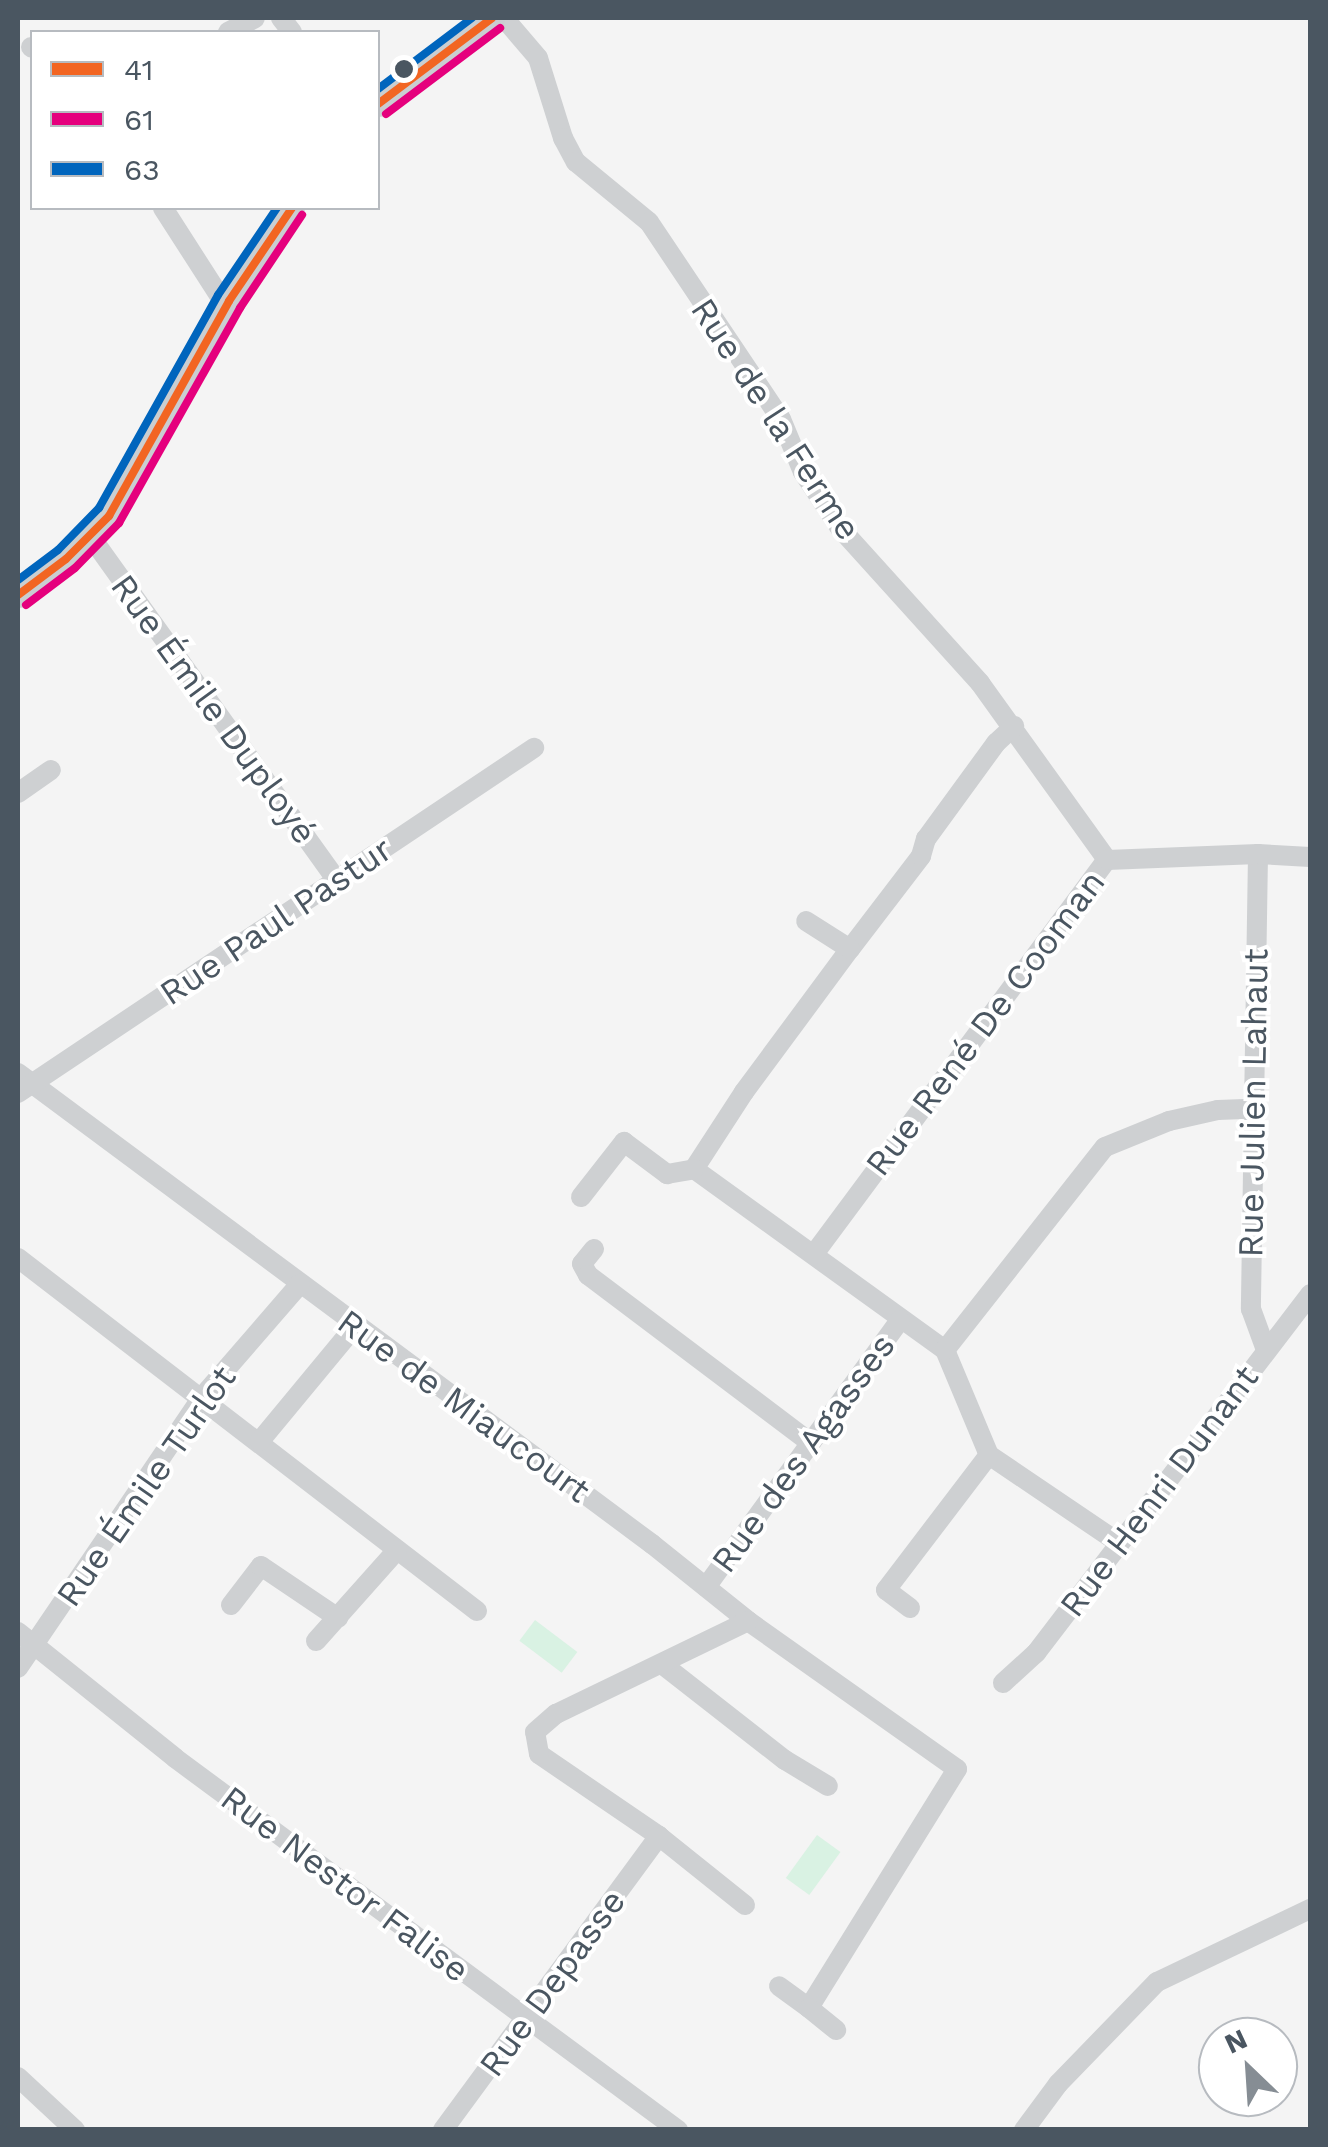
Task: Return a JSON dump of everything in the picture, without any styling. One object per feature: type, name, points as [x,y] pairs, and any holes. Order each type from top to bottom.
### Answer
[{"type":"main road","points":[[380,102],[492,18]]},
{"type":"main road","points":[[18,594],[91,537],[110,516],[226,306],[291,210]]},
{"type":"street","points":[[232,30],[255,18]]},
{"type":"street","name":"Rue de la Ferme","points":[[504,18],[538,58],[564,138],[576,162],[648,222],[781,419],[803,472],[840,528],[1014,726],[1107,860]]},
{"type":"street","points":[[164,210],[226,306]]},
{"type":"street","name":"Rue Émile Duployé","points":[[91,537],[337,881]]},
{"type":"street","points":[[694,1169],[744,1092],[920,856],[926,839],[975,771],[1014,726]]},
{"type":"street","name":"Rue Paul Pastur","points":[[22,1083],[337,881],[534,748]]},
{"type":"street","points":[[18,793],[51,770]]},
{"type":"street","name":"Rue René De Cooman","points":[[814,1254],[1107,860],[1258,854],[1310,857]]},
{"type":"street","name":"Rue Julien Lahaut","points":[[1258,854],[1251,1110],[1251,1309],[1266,1350]]},
{"type":"street","points":[[806,921],[850,949]]},
{"type":"street","name":"Rue de Miaucourt","points":[[22,1083],[300,1284],[706,1586],[748,1622],[957,1769],[809,2008]]},
{"type":"street","points":[[945,1350],[1105,1147],[1170,1121],[1218,1110],[1251,1110]]},
{"type":"street","points":[[580,1197],[624,1142],[666,1174],[694,1169],[945,1350],[988,1455],[1119,1543]]},
{"type":"street","points":[[594,1250],[582,1264],[588,1275],[810,1444]]},
{"type":"street","points":[[18,1258],[478,1611]]},
{"type":"street","name":"Rue Émile Turlot","points":[[18,1668],[202,1398],[300,1284]]},
{"type":"street","name":"Rue Henri Dunant","points":[[1003,1683],[1036,1653],[1310,1294]]},
{"type":"street","name":"Rue des Agasses","points":[[706,1586],[900,1320]]},
{"type":"street","points":[[260,1441],[356,1326]]},
{"type":"street","points":[[910,1608],[886,1590],[988,1455]]},
{"type":"street","points":[[316,1641],[398,1550]]},
{"type":"street","points":[[232,1605],[262,1566],[338,1618]]},
{"type":"street","points":[[745,1905],[659,1836],[539,1754],[535,1732],[556,1714],[748,1622]]},
{"type":"street","name":"Rue Nestor Falise","points":[[18,1632],[175,1758],[678,2130]]},
{"type":"street","points":[[662,1664],[785,1760],[828,1786]]},
{"type":"street","name":"Rue Depasse","points":[[443,2130],[659,1836]]},
{"type":"street","points":[[1024,2130],[1058,2084],[1158,1982],[1310,1909]]},
{"type":"street","points":[[779,1986],[836,2030]]},
{"type":"street","points":[[18,2077],[75,2130]]},
{"type":"green space","points":[[535,1620],[577,1652],[562,1673],[519,1641]]},
{"type":"green space","points":[[817,1835],[840,1852],[809,1895],[786,1878]]},
{"type":"transit line","name":"63","points":[[380,87],[472,18]]},
{"type":"transit line","name":"41","points":[[380,102],[492,18]]},
{"type":"transit line","name":"61","points":[[386,114],[500,28]]},
{"type":"transit line","name":"63","points":[[18,580],[58,550],[99,508],[218,295],[276,210]]},
{"type":"transit line","name":"41","points":[[18,595],[66,559],[109,516],[229,301],[291,210]]},
{"type":"transit line","name":"61","points":[[26,605],[75,568],[119,523],[240,308],[302,215]]}]
